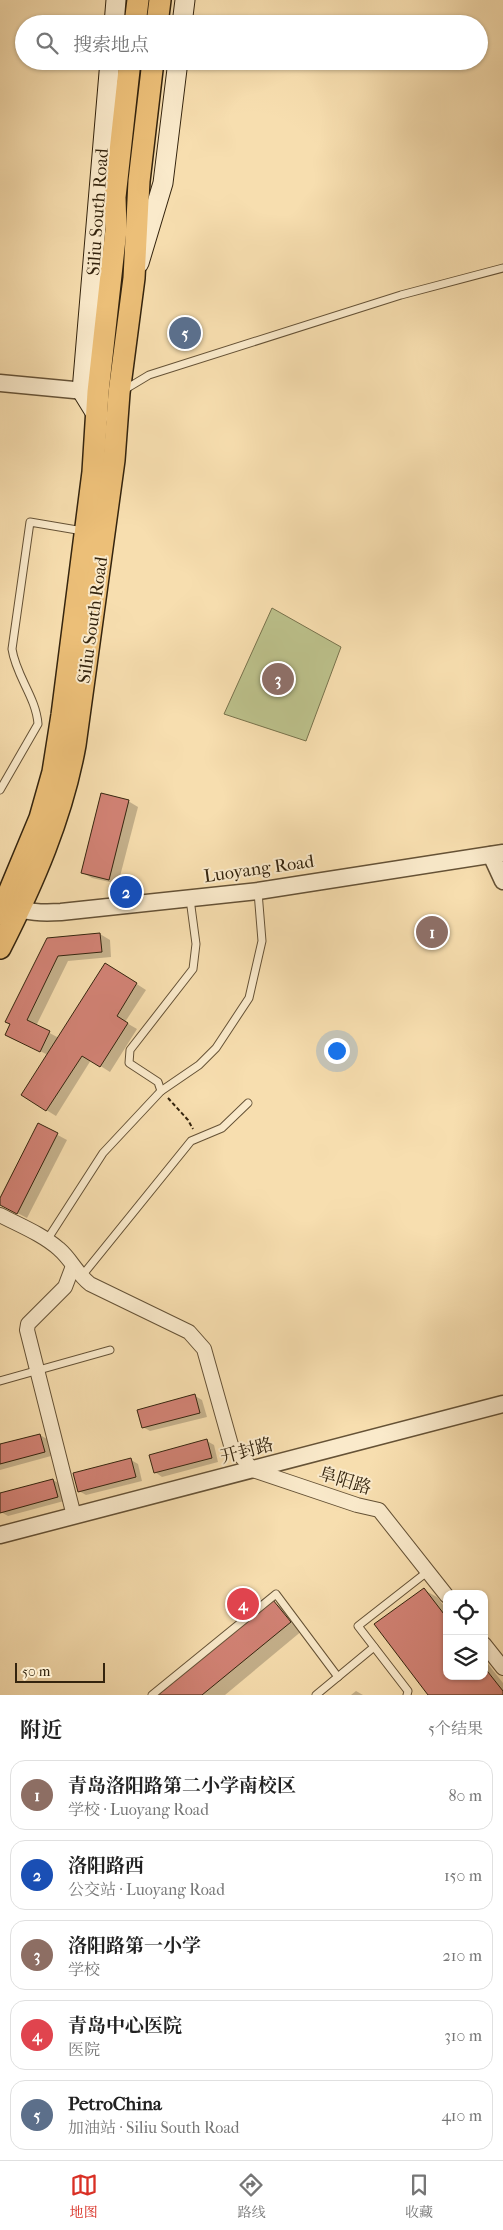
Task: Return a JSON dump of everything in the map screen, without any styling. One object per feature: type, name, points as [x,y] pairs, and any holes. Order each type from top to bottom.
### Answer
[{"type":"main road","points":[[115,15],[116,0]]},
{"type":"main road","points":[[136,15],[138,0]]},
{"type":"main road","points":[[158,15],[160,0]]},
{"type":"main road","points":[[183,15],[185,0]]},
{"type":"main road","name":"Siliu South Road","points":[[8,909],[54,828],[70,776],[114,460],[100,392],[110,70]]},
{"type":"main road","name":"Siliu South Road","points":[[0,948],[8,909],[35,832],[53,772],[70,658],[98,417],[116,230],[115,197],[129,70]]},
{"type":"main road","name":"Siliu South Road","points":[[134,278],[142,155],[152,70]]},
{"type":"main road","name":"Siliu South Road","points":[[100,392],[163,183],[177,70]]},
{"type":"street","points":[[0,383],[100,392]]},
{"type":"street","points":[[497,854],[503,881]]},
{"type":"street","name":"Luoyang Road","points":[[8,909],[42,913],[61,912],[258,892],[497,854]]},
{"type":"street","points":[[0,1215],[60,1249],[90,1284],[189,1332],[204,1349],[231,1445],[253,1470]]},
{"type":"street","points":[[74,1516],[27,1330],[28,1324],[65,1287],[77,1271]]},
{"type":"street","name":"开封路","points":[[0,1535],[503,1404]]},
{"type":"street","name":"阜阳路","points":[[253,1470],[357,1505],[379,1510],[443,1591]]},
{"type":"street","points":[[488,1649],[503,1668]]},
{"type":"lane","points":[[100,392],[401,295],[503,268]]},
{"type":"lane","points":[[0,790],[38,724],[37,713],[14,661],[12,650],[30,522],[86,531]]},
{"type":"lane","points":[[47,1240],[103,1153],[161,1091],[199,1065],[216,1048],[249,998],[262,941],[258,892]]},
{"type":"lane","points":[[161,1091],[158,1082],[129,1063],[130,1050],[192,969],[196,944],[190,898]]},
{"type":"lane","points":[[77,1271],[191,1141],[216,1132],[248,1103]]},
{"type":"lane","points":[[0,1380],[110,1350]]},
{"type":"lane","points":[[407,1695],[408,1691],[359,1629],[359,1625],[427,1572]]},
{"type":"lane","points":[[152,1695],[276,1594],[338,1677]]},
{"type":"lane","points":[[316,1695],[374,1648]]},
{"type":"path","points":[[161,1091],[188,1120],[193,1130],[191,1141]]},
{"type":"green space","points":[[272,608],[341,647],[306,741],[224,714]]},
{"type":"building","points":[[101,793],[129,800],[109,880],[81,873]]},
{"type":"building","points":[[100,933],[102,952],[58,956],[27,1020],[50,1031],[40,1052],[5,1035],[10,1024],[5,1022],[47,938]]},
{"type":"building","points":[[105,963],[137,983],[117,1016],[128,1023],[100,1067],[82,1056],[46,1111],[21,1095]]},
{"type":"building","points":[[38,1123],[58,1133],[17,1214],[0,1205],[0,1198]]},
{"type":"building","points":[[195,1394],[200,1413],[142,1428],[137,1410]]},
{"type":"building","points":[[40,1434],[45,1452],[0,1464],[0,1444]]},
{"type":"building","points":[[207,1439],[212,1458],[154,1473],[149,1455]]},
{"type":"building","points":[[131,1458],[136,1477],[78,1492],[73,1473]]},
{"type":"building","points":[[53,1479],[58,1497],[0,1513],[0,1493]]},
{"type":"building","points":[[424,1588],[443,1613],[443,1680],[488,1680],[488,1672],[503,1691],[503,1695],[428,1695],[374,1624]]},
{"type":"building","points":[[273,1600],[291,1622],[202,1695],[158,1695]]},
{"type":"place","name":"PetroChina","points":[[185,333]]},
{"type":"place","name":"洛阳路第一小学","points":[[278,679]]},
{"type":"place","name":"洛阳路西","points":[[126,892]]},
{"type":"place","name":"青岛洛阳路第二小学南校区","points":[[432,932]]},
{"type":"place","name":"青岛中心医院","points":[[243,1604]]}]
